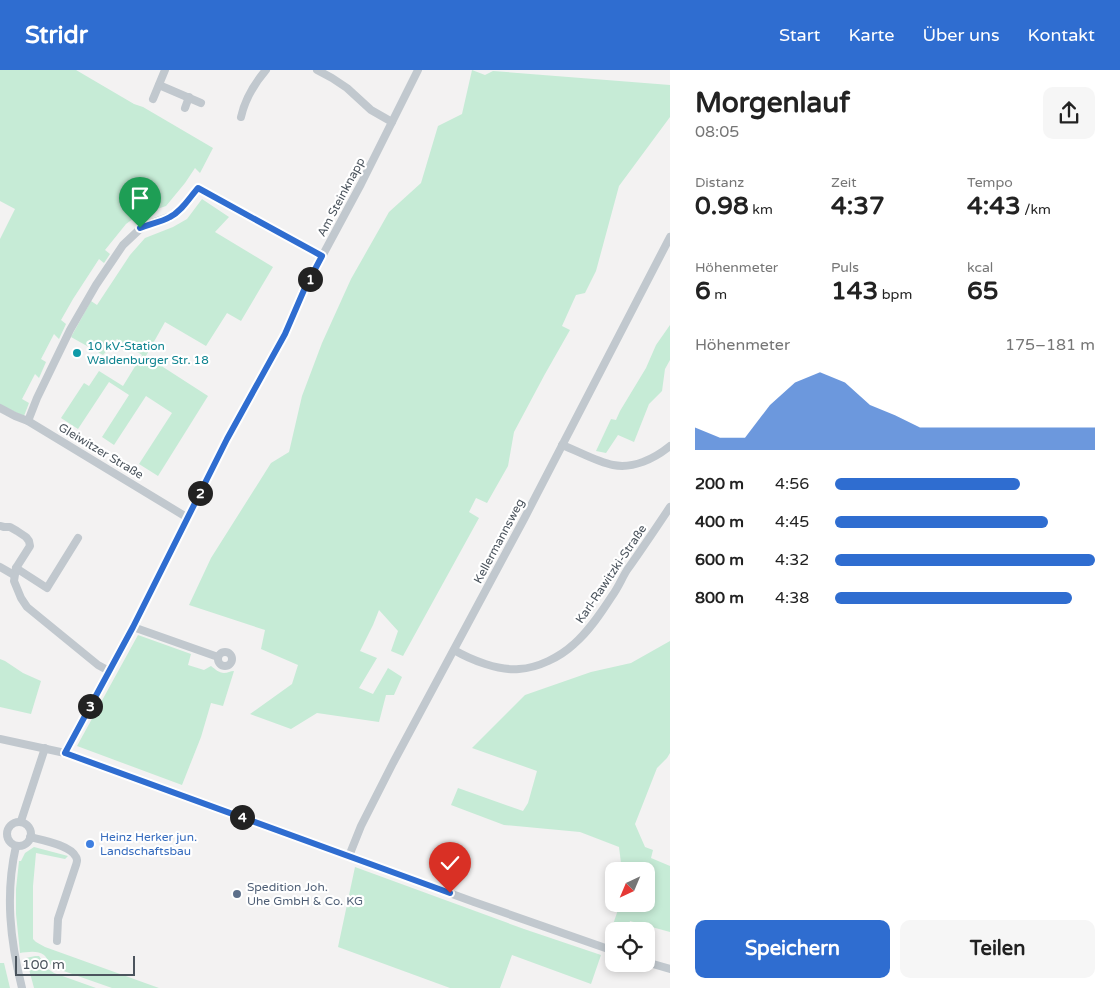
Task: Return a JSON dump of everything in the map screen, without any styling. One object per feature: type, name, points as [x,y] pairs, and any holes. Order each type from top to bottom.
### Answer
[{"type":"street","points":[[152,99],[165,70]]},
{"type":"street","points":[[241,117],[248,96],[266,70]]},
{"type":"street","points":[[317,70],[347,88],[371,110],[392,122]]},
{"type":"street","name":"Am Steinknapp","points":[[65,753],[133,627],[227,439],[285,334],[304,290],[361,184],[418,70]]},
{"type":"street","points":[[159,85],[201,103]]},
{"type":"street","points":[[184,108],[189,98]]},
{"type":"street","points":[[28,421],[40,390],[70,330],[96,285],[123,245],[140,228],[178,212],[198,188],[322,256]]},
{"type":"street","name":"Kellermannsweg","points":[[349,856],[361,826],[517,533],[670,237]]},
{"type":"street","name":"Gleiwitzer Straße","points":[[0,408],[28,421],[188,518]]},
{"type":"street","points":[[562,445],[613,465],[624,466],[644,462],[662,453],[670,446]]},
{"type":"street","name":"Karl-Rawitzki-Straße","points":[[454,650],[463,655],[507,669],[534,666],[560,654],[582,636],[604,608],[670,507]]},
{"type":"street","points":[[0,526],[17,530],[29,540],[30,546],[15,572],[14,582],[27,607],[98,665],[109,671]]},
{"type":"street","points":[[0,567],[15,572],[47,588],[78,538]]},
{"type":"street","points":[[133,627],[218,657]]},
{"type":"street","points":[[0,739],[65,753],[605,948]]},
{"type":"street","points":[[21,821],[45,748]]},
{"type":"street","points":[[21,821],[30,828],[30,837],[24,845],[16,846],[8,840],[3,832],[13,822],[21,821]]},
{"type":"street","points":[[30,837],[54,843],[70,850],[77,859],[58,919],[57,941]]},
{"type":"street","points":[[16,846],[11,880],[10,916],[13,950],[22,988]]},
{"type":"street","points":[[655,965],[670,969]]},
{"type":"green space","points":[[0,70],[76,70],[213,148],[200,173],[195,168],[166,206],[137,216],[126,224],[105,250],[110,254],[104,263],[99,259],[61,320],[66,324],[59,339],[54,334],[41,359],[46,362],[39,378],[35,374],[22,399],[29,403],[24,416],[0,405],[0,239],[15,209],[0,201]]},
{"type":"green space","points":[[472,70],[485,75],[493,71],[670,85],[670,117],[619,186],[596,271],[585,293],[576,295],[562,326],[570,330],[514,432],[508,466],[487,503],[476,498],[469,512],[479,518],[403,656],[391,651],[398,631],[379,610],[360,651],[377,658],[359,688],[373,694],[388,668],[402,677],[394,695],[386,695],[379,722],[317,713],[291,729],[250,714],[292,684],[298,665],[261,649],[265,630],[189,605],[211,558],[271,463],[289,452],[302,396],[322,343],[351,279],[389,212],[421,183],[438,126],[462,114]]},
{"type":"green space","points":[[202,199],[229,217],[215,232],[273,267],[241,321],[227,313],[206,346],[165,322],[146,356],[208,396],[158,476],[139,464],[172,413],[146,396],[114,445],[102,437],[129,395],[109,382],[78,429],[61,418],[84,383],[89,386],[99,371],[123,386],[142,355],[117,339],[103,355],[71,337],[91,301],[97,305],[130,255],[145,238],[173,227],[187,219]]},
{"type":"green space","points":[[670,325],[670,360],[665,369],[662,391],[649,404],[634,442],[618,435],[606,453],[596,451],[611,419],[616,420],[646,368],[656,345]]},
{"type":"green space","points":[[138,635],[191,654],[188,665],[204,670],[211,666],[222,673],[234,671],[223,706],[211,703],[201,737],[182,785],[77,746]]},
{"type":"green space","points":[[670,641],[670,753],[657,768],[635,824],[645,847],[653,850],[651,858],[670,866],[670,932],[655,928],[655,922],[614,922],[617,912],[655,912],[655,862],[621,862],[619,847],[580,832],[504,825],[451,805],[458,788],[523,811],[528,803],[537,771],[472,748],[525,695],[591,672],[631,663]]},
{"type":"green space","points":[[0,659],[41,681],[31,714],[0,707]]},
{"type":"green space","points":[[34,847],[68,856],[65,859],[36,853],[33,886],[33,939],[45,947],[159,988],[112,988],[55,968],[42,953],[20,953],[16,914],[19,861],[21,861],[25,853]]},
{"type":"green space","points":[[355,867],[601,955],[591,984],[512,955],[500,988],[450,988],[338,947]]},
{"type":"green space","points":[[39,956],[48,969],[54,973],[96,988],[34,988],[26,958]]},
{"type":"green space","points":[[0,963],[4,963],[10,988],[0,988]]},
{"type":"place","name":"10 kV-Station Waldenburger Str. 18","points":[[77,353]]},
{"type":"place","name":"Heinz Herker jun. Landschaftsbau","points":[[90,844]]},
{"type":"place","name":"Spedition Joh. Uhe GmbH & Co. KG","points":[[237,894]]},
{"type":"route","points":[[140,228],[178,212],[198,188],[322,256],[304,290],[285,334],[227,439],[133,627],[65,753],[450,893]]}]
